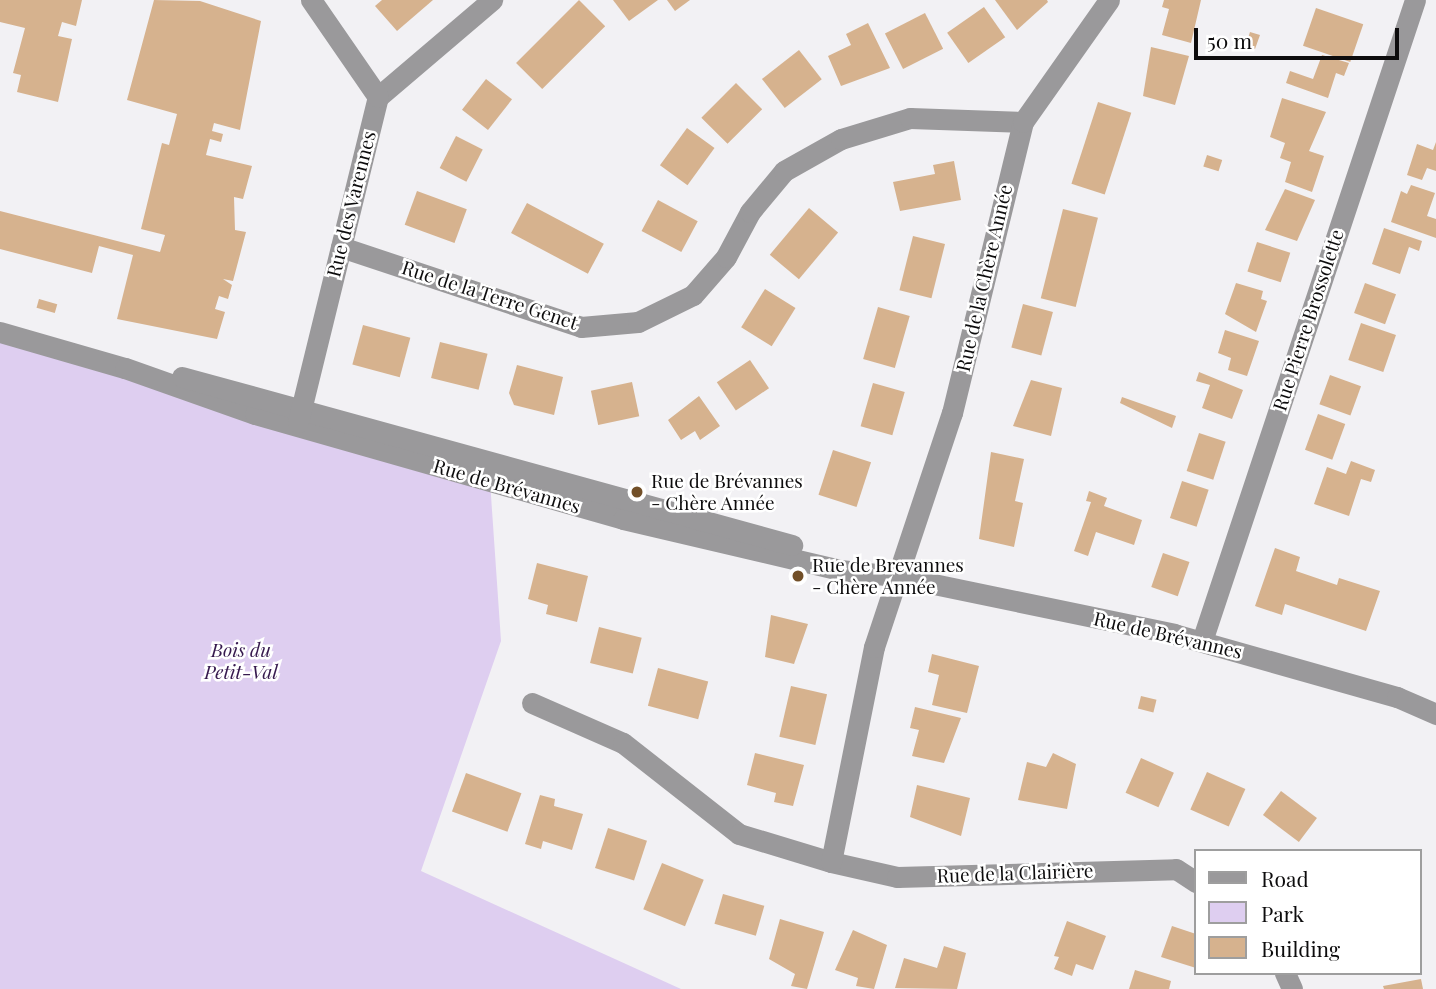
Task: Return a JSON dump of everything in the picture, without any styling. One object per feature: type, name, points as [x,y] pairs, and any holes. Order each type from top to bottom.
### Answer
[{"type":"street","points":[[311,0],[378,97],[492,0]]},
{"type":"street","name":"Rue de la Chère Année","points":[[895,576],[952,413],[1023,122],[1109,0]]},
{"type":"street","name":"Rue Pierre Brossolette","points":[[1202,641],[1415,0]]},
{"type":"street","name":"Rue des Varennes","points":[[298,417],[378,97]]},
{"type":"street","name":"Rue de la Terre Genet","points":[[341,247],[581,327],[638,322],[693,295],[726,257],[750,212],[784,171],[841,139],[910,118],[1023,122]]},
{"type":"street","name":"Rue de Brévannes","points":[[0,332],[298,417],[698,538],[840,570],[895,576],[1202,641],[1397,697],[1436,714]]},
{"type":"street","points":[[831,862],[874,647],[895,576]]},
{"type":"street","name":"Rue de la Clairière","points":[[531,703],[623,743],[739,834],[831,862],[897,877],[1176,869],[1194,881]]},
{"type":"green space","name":"Bois du Petit-Val","points":[[0,333],[490,481],[501,641],[421,871],[681,989],[0,989]]},
{"type":"building","points":[[0,0],[82,0],[76,26],[62,22],[58,36],[72,39],[58,102],[17,92],[21,75],[13,73],[25,28],[0,22]]},
{"type":"building","points":[[154,0],[200,1],[261,21],[240,130],[214,123],[212,131],[223,134],[221,142],[210,139],[206,155],[252,166],[243,199],[234,197],[235,230],[246,232],[233,281],[223,279],[232,285],[228,299],[219,296],[215,309],[225,312],[217,339],[117,319],[133,255],[99,246],[92,273],[0,249],[0,211],[160,252],[165,235],[141,229],[162,143],[169,145],[177,114],[127,100]]},
{"type":"building","points":[[382,0],[433,0],[397,31],[375,6]]},
{"type":"building","points":[[579,0],[605,26],[542,89],[516,63]]},
{"type":"building","points":[[613,0],[658,0],[629,21]]},
{"type":"building","points":[[667,0],[690,0],[675,11]]},
{"type":"building","points":[[995,0],[1047,0],[1048,2],[1017,30]]},
{"type":"building","points":[[1164,0],[1201,0],[1191,43],[1162,35],[1169,9],[1162,7]]},
{"type":"building","points":[[984,7],[1005,37],[968,63],[947,33]]},
{"type":"building","points":[[1316,8],[1363,24],[1350,62],[1303,46]]},
{"type":"building","points":[[925,13],[943,49],[903,69],[885,33]]},
{"type":"building","points":[[868,23],[890,68],[841,86],[828,56],[851,45],[846,34]]},
{"type":"building","points":[[1250,32],[1260,35],[1255,49],[1246,45]]},
{"type":"building","points":[[1151,47],[1189,56],[1175,105],[1143,96]]},
{"type":"building","points":[[799,50],[822,79],[785,108],[762,79]]},
{"type":"building","points":[[1322,55],[1349,63],[1344,76],[1336,73],[1328,98],[1286,83],[1290,71],[1313,79]]},
{"type":"building","points":[[486,79],[512,99],[488,130],[462,110]]},
{"type":"building","points":[[736,83],[762,109],[728,144],[701,118]]},
{"type":"building","points":[[1282,98],[1326,112],[1309,151],[1324,156],[1312,192],[1285,182],[1291,162],[1280,158],[1285,143],[1270,137]]},
{"type":"building","points":[[1098,102],[1131,113],[1105,195],[1071,184]]},
{"type":"building","points":[[687,128],[715,148],[687,185],[660,165]]},
{"type":"building","points":[[456,136],[483,150],[466,182],[440,168]]},
{"type":"building","points":[[1436,142],[1436,171],[1427,168],[1422,180],[1407,175],[1417,144],[1433,150]]},
{"type":"building","points":[[1207,155],[1222,160],[1219,171],[1203,166]]},
{"type":"building","points":[[954,161],[961,200],[900,211],[893,182],[935,174],[933,165]]},
{"type":"building","points":[[1411,185],[1435,193],[1427,216],[1436,219],[1436,238],[1391,222],[1401,191],[1407,194]]},
{"type":"building","points":[[1285,189],[1315,200],[1297,241],[1265,230]]},
{"type":"building","points":[[417,191],[467,209],[454,243],[405,225]]},
{"type":"building","points":[[658,200],[698,221],[681,252],[642,231]]},
{"type":"building","points":[[527,203],[604,244],[588,274],[511,233]]},
{"type":"building","points":[[809,208],[838,232],[799,279],[770,255]]},
{"type":"building","points":[[1063,209],[1098,218],[1076,307],[1041,298]]},
{"type":"building","points":[[1384,228],[1422,241],[1419,251],[1409,247],[1400,274],[1372,264]]},
{"type":"building","points":[[913,236],[945,244],[931,298],[899,290]]},
{"type":"building","points":[[1257,242],[1290,253],[1281,282],[1247,271]]},
{"type":"building","points":[[1236,283],[1263,291],[1261,299],[1267,301],[1256,332],[1225,314]]},
{"type":"building","points":[[1365,283],[1396,294],[1385,324],[1354,313]]},
{"type":"building","points":[[765,289],[796,308],[772,346],[741,327]]},
{"type":"building","points":[[39,299],[57,304],[55,313],[37,308]]},
{"type":"building","points":[[1023,304],[1053,312],[1041,355],[1011,347]]},
{"type":"building","points":[[878,307],[910,316],[895,368],[863,359]]},
{"type":"building","points":[[1361,323],[1396,335],[1383,372],[1348,360]]},
{"type":"building","points":[[363,325],[410,338],[400,377],[352,365]]},
{"type":"building","points":[[1225,330],[1259,341],[1247,376],[1228,370],[1231,358],[1218,353]]},
{"type":"building","points":[[440,342],[488,354],[479,390],[431,378]]},
{"type":"building","points":[[750,360],[769,388],[736,411],[717,382]]},
{"type":"building","points":[[517,365],[563,377],[554,415],[514,405],[509,393]]},
{"type":"building","points":[[1199,372],[1243,390],[1232,419],[1202,408],[1210,385],[1196,381]]},
{"type":"building","points":[[1330,375],[1361,386],[1350,415],[1319,404]]},
{"type":"building","points":[[1031,380],[1062,388],[1051,436],[1013,426]]},
{"type":"building","points":[[632,382],[639,416],[598,425],[591,391]]},
{"type":"building","points":[[873,383],[905,392],[892,435],[861,426]]},
{"type":"building","points":[[699,396],[720,426],[700,440],[695,431],[681,440],[668,420]]},
{"type":"building","points":[[1122,397],[1176,416],[1172,428],[1120,403]]},
{"type":"building","points":[[1318,414],[1345,424],[1332,460],[1305,450]]},
{"type":"building","points":[[1199,433],[1226,442],[1213,480],[1187,471]]},
{"type":"building","points":[[833,450],[871,462],[857,507],[818,495]]},
{"type":"building","points":[[991,452],[1024,459],[1015,501],[1023,503],[1014,547],[979,539]]},
{"type":"building","points":[[1351,461],[1375,470],[1371,482],[1361,479],[1349,516],[1314,504],[1327,467],[1346,474]]},
{"type":"building","points":[[1182,481],[1209,490],[1197,527],[1170,518]]},
{"type":"building","points":[[1089,491],[1107,498],[1104,506],[1142,520],[1134,545],[1096,532],[1088,556],[1074,551],[1091,502],[1086,501]]},
{"type":"building","points":[[1275,548],[1300,557],[1296,571],[1337,585],[1339,578],[1380,591],[1366,631],[1285,604],[1282,615],[1255,606]]},
{"type":"building","points":[[1163,553],[1189,562],[1178,596],[1151,587]]},
{"type":"building","points":[[537,563],[588,576],[577,622],[546,614],[548,605],[528,599]]},
{"type":"building","points":[[771,615],[808,624],[794,664],[765,657]]},
{"type":"building","points":[[599,627],[642,638],[633,674],[590,663]]},
{"type":"building","points":[[932,654],[979,666],[967,713],[932,705],[939,675],[928,672]]},
{"type":"building","points":[[658,668],[708,681],[698,719],[648,706]]},
{"type":"building","points":[[791,686],[827,694],[815,745],[779,737]]},
{"type":"building","points":[[1141,696],[1157,700],[1153,712],[1138,709]]},
{"type":"building","points":[[915,707],[961,718],[944,763],[912,756],[919,730],[910,728]]},
{"type":"building","points":[[755,753],[804,765],[793,806],[774,802],[776,793],[747,785]]},
{"type":"building","points":[[1053,753],[1076,764],[1067,809],[1018,800],[1027,762],[1046,767]]},
{"type":"building","points":[[1141,758],[1174,773],[1158,807],[1126,793]]},
{"type":"building","points":[[1207,772],[1245,789],[1229,827],[1190,809]]},
{"type":"building","points":[[466,773],[521,793],[507,832],[452,812]]},
{"type":"building","points":[[917,785],[970,798],[961,836],[910,817]]},
{"type":"building","points":[[1281,791],[1317,818],[1299,842],[1263,815]]},
{"type":"building","points":[[540,795],[555,799],[554,806],[583,814],[572,850],[543,841],[541,849],[525,844]]},
{"type":"building","points":[[608,828],[647,841],[634,881],[595,868]]},
{"type":"building","points":[[662,863],[704,880],[685,926],[643,909]]},
{"type":"building","points":[[723,894],[764,906],[756,936],[714,924]]},
{"type":"building","points":[[780,919],[824,932],[807,989],[791,986],[795,974],[769,959]]},
{"type":"building","points":[[1067,921],[1106,936],[1093,970],[1076,964],[1072,976],[1054,969],[1059,957],[1054,956]]},
{"type":"building","points":[[1172,926],[1194,933],[1194,967],[1161,957]]},
{"type":"building","points":[[853,930],[887,945],[874,989],[856,986],[858,978],[835,970]]},
{"type":"building","points":[[944,946],[966,953],[957,989],[895,988],[904,958],[937,968]]},
{"type":"building","points":[[1135,970],[1171,981],[1169,989],[1129,989]]},
{"type":"building","points":[[1421,979],[1423,989],[1384,989],[1383,986]]},
{"type":"place","name":"Rue de Brévannes - Chère Année","points":[[637,492]]},
{"type":"place","name":"Rue de Brevannes - Chère Année","points":[[798,576]]}]
